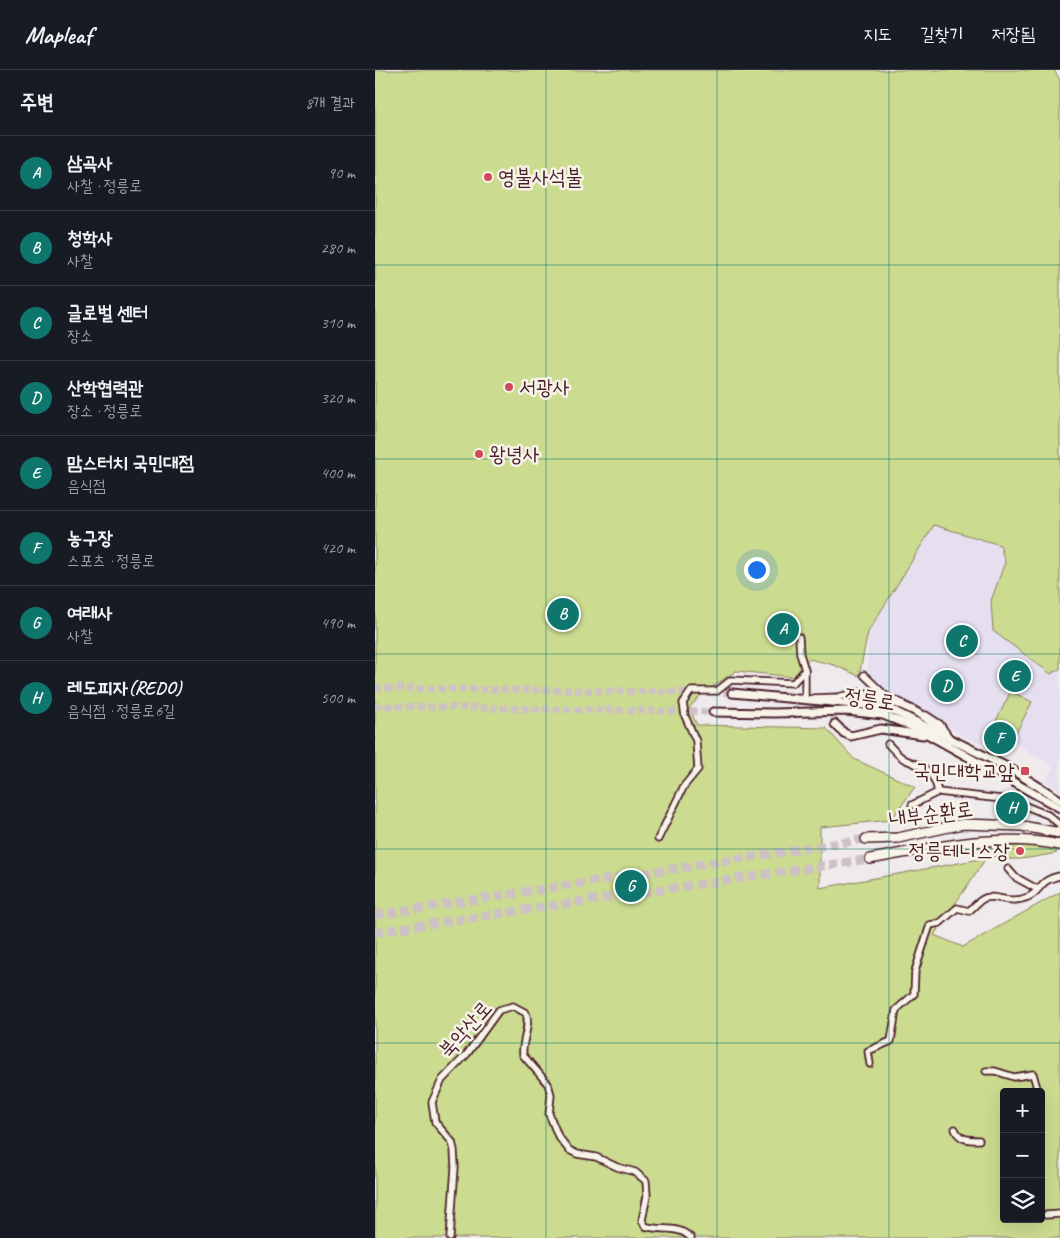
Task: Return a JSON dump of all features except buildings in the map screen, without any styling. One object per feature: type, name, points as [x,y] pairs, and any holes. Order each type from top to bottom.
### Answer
[{"type":"highway","name":"내부순환로","points":[[866,839],[899,838],[945,826],[963,824],[1021,826],[1060,833]]},
{"type":"highway","name":"내부순환로","points":[[870,859],[1005,840],[1060,844]]},
{"type":"main road","name":"정릉로","points":[[732,693],[880,707],[894,711],[997,762],[1060,800]]},
{"type":"main road","points":[[855,696],[875,697],[899,704],[932,722],[941,733]]},
{"type":"main road","name":"정릉로","points":[[713,712],[866,712],[900,721],[931,736],[1060,808]]},
{"type":"main road","points":[[835,724],[844,733],[851,736],[881,729],[931,736]]},
{"type":"main road","points":[[956,750],[968,751],[993,765],[997,765],[997,762]]},
{"type":"street","points":[[799,637],[800,654],[805,670],[805,698]]},
{"type":"street","points":[[658,839],[684,786],[698,770],[696,741],[683,707],[685,696],[691,691],[717,691],[731,680],[793,683],[805,670]]},
{"type":"street","name":"정릉로","points":[[864,675],[886,696],[940,724],[949,737]]},
{"type":"street","name":"정릉로","points":[[763,696],[839,697],[859,692],[886,696]]},
{"type":"street","points":[[888,744],[906,760],[919,765],[929,772],[935,779],[938,792]]},
{"type":"street","points":[[911,805],[938,792],[1011,800],[1048,815],[1060,825]]},
{"type":"street","points":[[1008,870],[1015,877],[1037,889]]},
{"type":"street","points":[[870,1064],[868,1051],[891,1041],[896,1010],[914,994],[915,972],[930,925],[940,923],[957,908],[969,911],[983,899],[990,897],[1017,901],[1028,897],[1047,879],[1060,876]]},
{"type":"street","name":"북악산로","points":[[450,1238],[455,1167],[452,1142],[435,1122],[432,1102],[442,1080],[467,1054],[499,1010],[513,1006],[526,1013],[529,1019],[522,1048],[523,1055],[548,1084],[551,1095],[549,1114],[558,1136],[569,1150],[577,1154],[596,1157],[643,1177],[648,1187],[642,1220],[645,1226],[683,1231],[691,1238]]},
{"type":"street","points":[[985,1071],[995,1071],[1014,1077],[1033,1074],[1037,1088]]},
{"type":"street","points":[[955,1129],[957,1134],[964,1139],[979,1140]]},
{"type":"street","points":[[1046,1215],[1060,1214]]},
{"type":"shaded area","points":[[934,525],[1000,545],[1005,562],[991,601],[1051,674],[1060,669],[1060,791],[1045,781],[1053,767],[1015,743],[1010,751],[999,750],[984,742],[977,743],[889,696],[883,686],[871,678],[868,670],[868,632]]},
{"type":"green space","points":[[375,70],[1054,70],[1060,80],[1060,669],[1051,674],[993,631],[991,601],[1005,562],[1000,545],[934,525],[868,632],[859,676],[834,665],[809,659],[794,677],[736,671],[703,693],[689,708],[697,725],[826,728],[854,759],[915,787],[891,820],[820,827],[820,888],[986,858],[934,935],[963,947],[1060,892],[1060,1238],[375,1238]]},
{"type":"green space","points":[[1011,691],[1032,702],[1014,737],[993,727]]},
{"type":"green space","points":[[991,729],[1014,740],[1009,747],[987,737]]},
{"type":"green space","name":"정릉테니스장","points":[[1034,845],[1055,849],[1057,853],[1007,859],[988,854],[981,848]]},
{"type":"tunnel","points":[[375,688],[694,692]]},
{"type":"tunnel","points":[[713,692],[732,693]]},
{"type":"tunnel","points":[[835,724],[833,718],[834,708],[845,699],[856,696]]},
{"type":"tunnel","points":[[375,706],[713,712]]},
{"type":"tunnel","points":[[375,915],[866,839]]},
{"type":"tunnel","points":[[375,932],[870,859]]},
{"type":"place","name":"영불사석불","points":[[488,177]]},
{"type":"place","name":"서광사","points":[[509,387]]},
{"type":"place","name":"왕녕사","points":[[479,454]]},
{"type":"place","name":"청학사","points":[[563,614]]},
{"type":"place","name":"삼곡사","points":[[783,629]]},
{"type":"place","name":"글로벌 센터","points":[[962,641]]},
{"type":"place","name":"맘스터치 국민대점","points":[[1015,676]]},
{"type":"place","name":"산학협력관","points":[[947,686]]},
{"type":"place","name":"농구장","points":[[1000,738]]},
{"type":"place","name":"국민대학교앞","points":[[1025,771]]},
{"type":"place","name":"레도피자(REDO)","points":[[1012,808]]},
{"type":"place","name":"정릉테니스장","points":[[1020,851]]},
{"type":"place","name":"여래사","points":[[631,886]]}]
